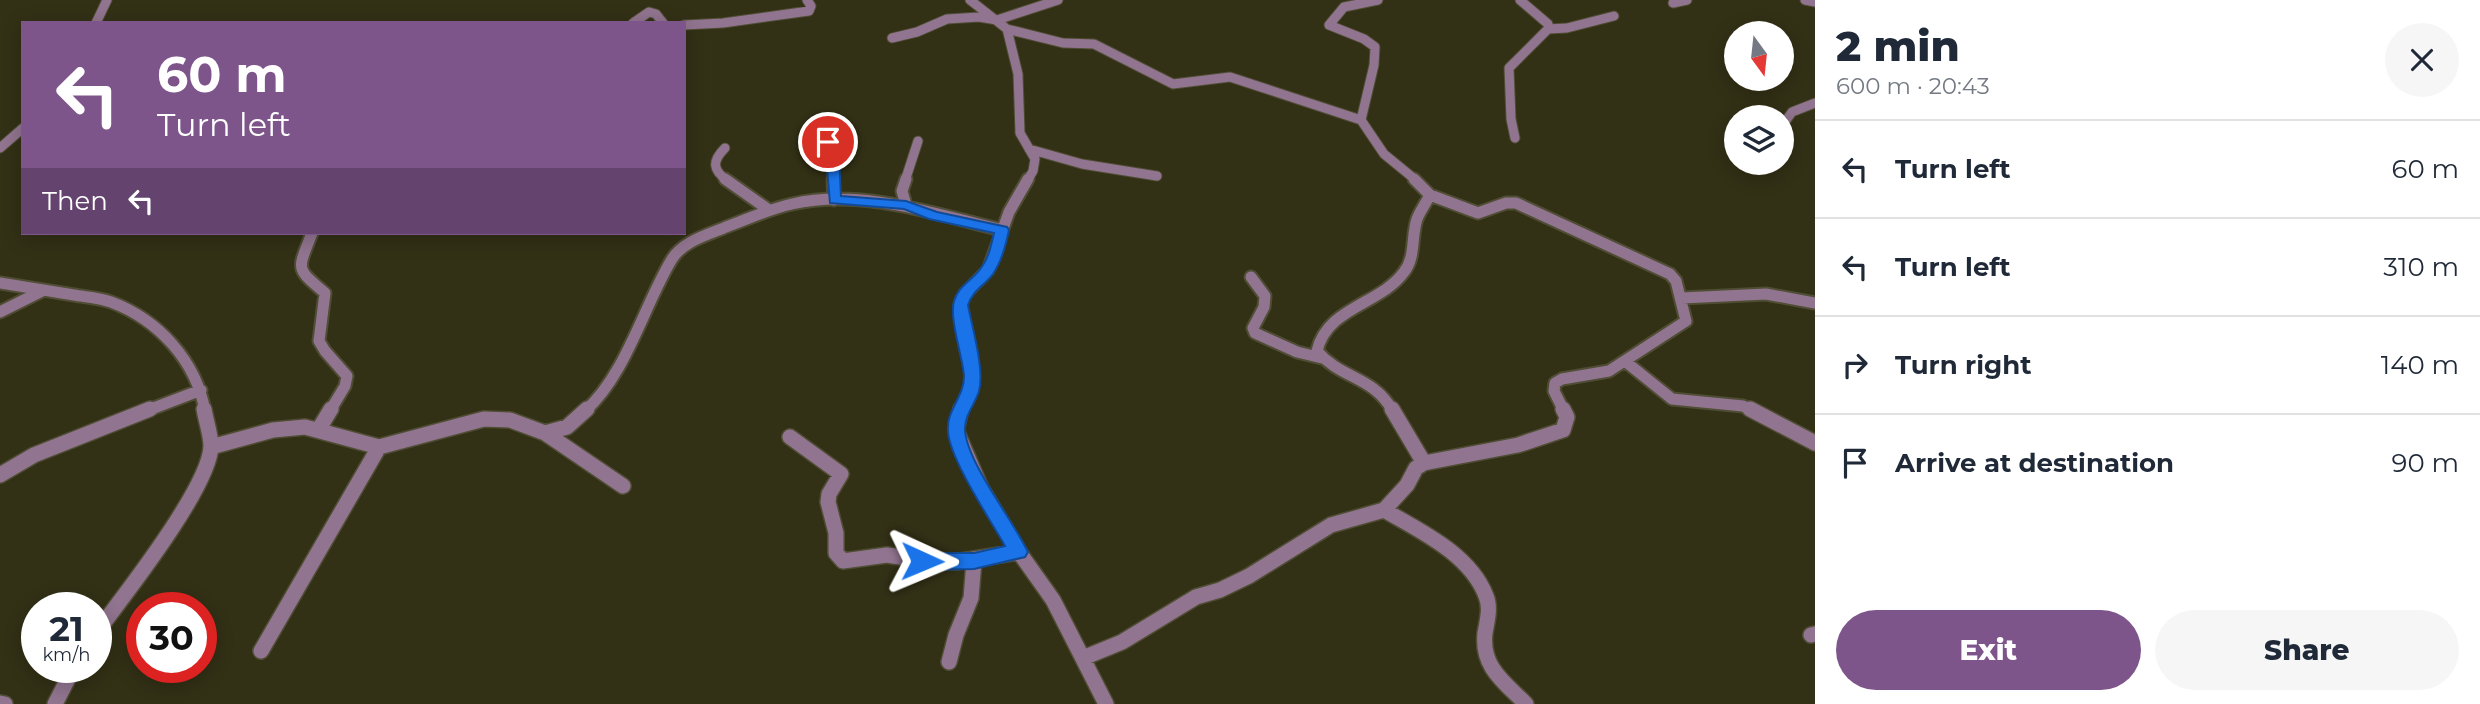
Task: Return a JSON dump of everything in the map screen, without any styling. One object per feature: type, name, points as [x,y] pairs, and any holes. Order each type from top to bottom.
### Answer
[{"type":"street","points":[[97,21],[107,0]]},
{"type":"street","points":[[686,25],[809,11],[811,6],[807,0]]},
{"type":"street","points":[[970,0],[1007,29],[1063,43],[1094,44],[1173,84],[1230,77],[1361,120],[1384,154],[1430,195],[1478,213],[1503,202],[1516,203],[1661,268],[1676,281],[1686,321],[1609,371],[1562,379],[1555,383],[1554,391],[1567,417],[1563,429],[1518,444],[1424,463],[1416,468],[1407,485],[1384,510],[1331,525],[1250,576],[1220,590],[1196,597],[1122,642],[1083,658]]},
{"type":"street","points":[[892,38],[918,32],[947,19],[979,17],[997,20],[1058,0]]},
{"type":"street","points":[[1361,120],[1374,65],[1375,47],[1365,38],[1329,25],[1344,7],[1378,0]]},
{"type":"street","points":[[1520,0],[1548,24],[1548,29]]},
{"type":"street","points":[[1673,3],[1687,0]]},
{"type":"street","points":[[1805,0],[1815,2]]},
{"type":"street","points":[[636,21],[649,12],[651,2]]},
{"type":"street","points":[[649,12],[656,14],[661,21]]},
{"type":"street","points":[[1515,138],[1509,68],[1548,29],[1567,28],[1614,16]]},
{"type":"street","points":[[1007,29],[1018,74],[1020,133],[1035,159],[1033,171],[1009,212],[988,270],[964,295],[960,305],[972,377],[971,391],[960,412],[956,430],[981,488],[1019,552],[1053,600],[1106,704]]},
{"type":"street","points":[[1794,111],[1815,103]]},
{"type":"street","points":[[0,148],[21,130]]},
{"type":"street","points":[[811,131],[828,142],[832,157],[835,200]]},
{"type":"street","points":[[906,205],[902,191],[918,141]]},
{"type":"street","points":[[725,148],[715,158],[714,164],[719,175],[769,210]]},
{"type":"street","points":[[1029,149],[1082,164],[1157,176]]},
{"type":"street","points":[[1322,358],[1317,351],[1317,343],[1331,325],[1356,305],[1394,285],[1406,270],[1415,249],[1418,219],[1430,195]]},
{"type":"street","points":[[545,433],[567,427],[599,398],[643,321],[673,257],[687,244],[769,210],[794,203],[835,200],[906,205],[934,216],[1002,230]]},
{"type":"street","points":[[311,235],[300,265],[302,274],[325,293],[327,304],[318,329],[318,340],[323,350],[347,376],[345,386],[319,429]]},
{"type":"street","points":[[1251,277],[1261,285],[1266,295],[1265,308],[1253,328],[1255,333],[1297,352],[1322,358],[1375,387],[1383,394],[1424,463]]},
{"type":"street","points":[[0,282],[110,302],[142,317],[174,345],[190,366],[201,390],[211,447],[196,490],[112,611]]},
{"type":"street","points":[[0,312],[42,291]]},
{"type":"street","points":[[1682,298],[1772,294],[1800,297],[1815,303]]},
{"type":"street","points":[[1626,362],[1672,399],[1743,406],[1815,443]]},
{"type":"street","points":[[0,475],[54,446],[201,390]]},
{"type":"street","points":[[211,447],[273,430],[305,427],[379,447],[484,419],[510,420],[545,433],[623,486]]},
{"type":"street","points":[[790,437],[841,474],[829,492],[827,507],[836,533],[835,553],[840,560],[847,562],[887,555],[937,563],[974,561],[1019,552]]},
{"type":"street","points":[[261,651],[379,447]]},
{"type":"street","points":[[1384,510],[1436,540],[1480,584],[1487,599],[1484,653],[1488,664],[1526,704]]},
{"type":"street","points":[[949,662],[956,635],[971,598],[974,561]]},
{"type":"street","points":[[55,704],[66,683]]},
{"type":"route","points":[[828,142],[832,157],[835,200],[906,205],[934,216],[1002,230],[997,251],[988,270],[964,295],[960,305],[972,377],[971,391],[960,412],[956,430],[981,488],[1019,552],[974,561],[922,561]]}]
